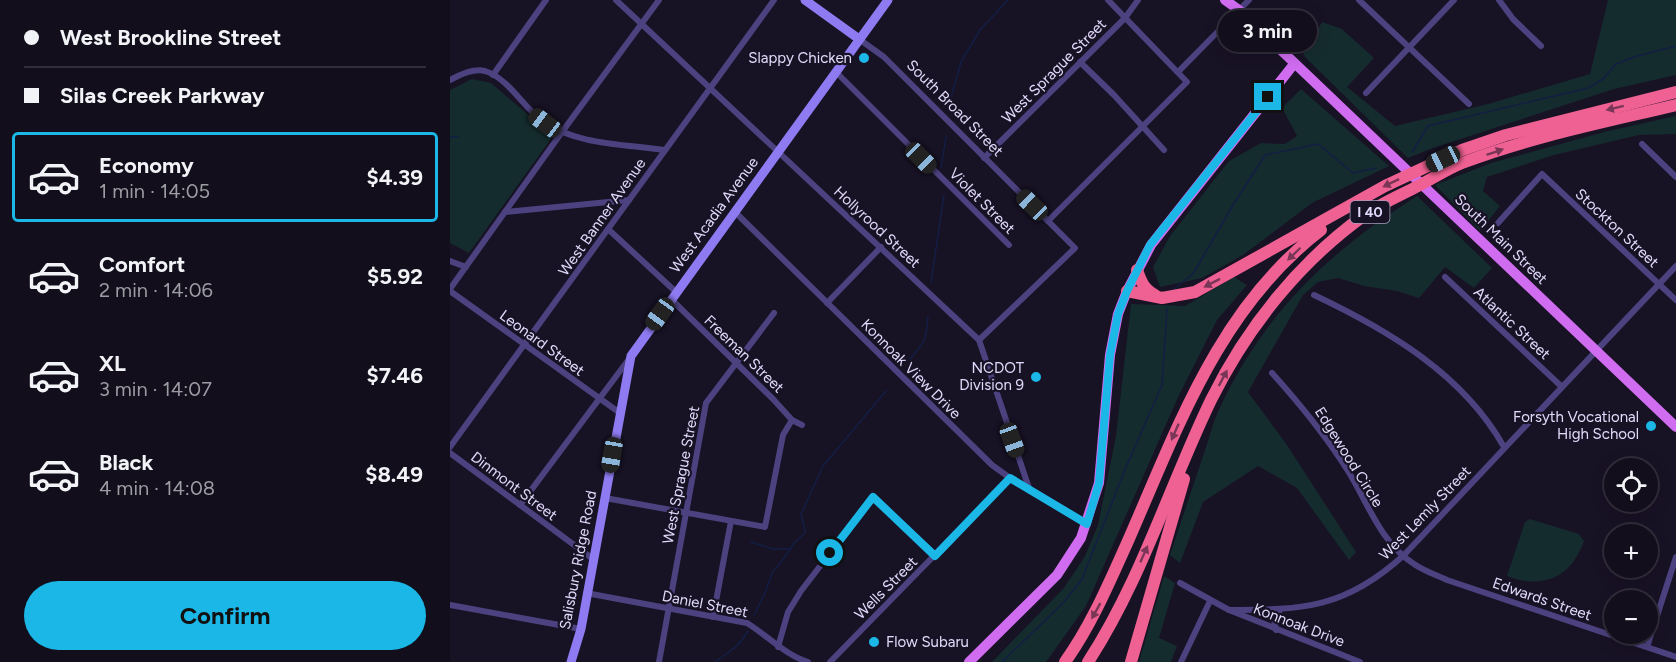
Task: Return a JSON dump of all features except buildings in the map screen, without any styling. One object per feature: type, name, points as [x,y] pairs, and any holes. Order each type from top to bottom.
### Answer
[{"type":"highway","name":"I 40","points":[[1088,662],[1136,573],[1211,400],[1234,358],[1262,317],[1307,264],[1367,213],[1460,164],[1513,146],[1634,115],[1675,95]]},
{"type":"highway","name":"I 40","points":[[1065,662],[1100,604],[1190,400],[1214,353],[1242,310],[1309,240],[1355,204],[1385,186],[1462,150],[1506,135],[1675,95]]},
{"type":"highway","points":[[1634,115],[1676,110]]},
{"type":"highway","points":[[1127,291],[1162,298],[1195,292],[1355,204]]},
{"type":"highway","points":[[1137,270],[1142,284],[1148,291],[1162,298]]},
{"type":"highway","points":[[1131,662],[1198,431]]},
{"type":"main road","name":"South Main Street","points":[[1225,0],[1239,10],[1676,427]]},
{"type":"main road","points":[[969,662],[1057,575],[1081,538],[1099,483],[1110,355],[1118,314],[1150,245],[1294,64]]},
{"type":"street","points":[[493,75],[546,0]]},
{"type":"street","name":"Hollyrood Street","points":[[616,0],[979,340],[1002,414],[1030,491]]},
{"type":"street","points":[[450,290],[659,0]]},
{"type":"street","name":"West Banner Avenue","points":[[450,447],[774,0]]},
{"type":"street","name":"South Broad Street","points":[[805,0],[884,57],[1075,248],[979,340]]},
{"type":"street","name":"West Acadia Avenue","points":[[520,505],[631,356],[888,0]]},
{"type":"street","points":[[1048,221],[1186,82],[1108,0]]},
{"type":"street","name":"West Sprague Street","points":[[984,158],[1125,18],[1138,0]]},
{"type":"street","points":[[1178,72],[1249,0]]},
{"type":"street","points":[[1359,0],[1468,104]]},
{"type":"street","points":[[1366,93],[1454,0]]},
{"type":"street","points":[[1499,0],[1513,19],[1541,46]]},
{"type":"street","points":[[1080,62],[1114,95],[1164,150]]},
{"type":"street","points":[[450,80],[476,70],[493,75],[511,89],[535,115],[562,132],[582,138],[664,150]]},
{"type":"street","name":"Violet Street","points":[[836,72],[1009,245]]},
{"type":"street","points":[[1642,144],[1676,177]]},
{"type":"street","name":"Stockton Street","points":[[1498,223],[1542,174],[1676,300]]},
{"type":"street","points":[[505,212],[628,200]]},
{"type":"street","name":"Konnoak View Drive","points":[[734,211],[992,465],[1030,491],[1087,524]]},
{"type":"street","name":"Freeman Street","points":[[608,229],[792,420],[802,424]]},
{"type":"street","points":[[827,303],[881,247]]},
{"type":"street","points":[[450,261],[466,267]]},
{"type":"street","name":"West Lemly Street","points":[[1229,610],[1280,610],[1311,606],[1341,597],[1382,575],[1404,555],[1676,266]]},
{"type":"street","name":"Atlantic Street","points":[[1445,278],[1562,387]]},
{"type":"street","name":"Leonard Street","points":[[450,290],[620,413]]},
{"type":"street","points":[[1314,295],[1359,316],[1394,337],[1450,379],[1495,431],[1504,447]]},
{"type":"street","name":"West Sprague Street","points":[[659,662],[706,403],[774,313]]},
{"type":"street","name":"Salisbury Ridge Road","points":[[571,662],[581,629],[631,356]]},
{"type":"street","name":"Edgewood Circle","points":[[1272,373],[1303,406],[1348,472],[1381,532],[1404,555]]},
{"type":"street","points":[[605,498],[765,527],[783,435],[792,420]]},
{"type":"street","name":"Dinmont Street","points":[[450,453],[593,559]]},
{"type":"street","name":"Wells Street","points":[[830,662],[1010,478]]},
{"type":"street","points":[[778,647],[788,612],[801,591],[873,497],[935,556]]},
{"type":"street","points":[[713,617],[731,521]]},
{"type":"street","name":"Edwards Street","points":[[1404,555],[1413,564],[1447,580],[1676,657]]},
{"type":"street","points":[[1647,647],[1675,560]]},
{"type":"street","name":"Konnoak Drive","points":[[1180,583],[1229,610],[1359,662]]},
{"type":"street","name":"Daniel Street","points":[[586,593],[747,623],[767,635],[778,647],[808,662]]},
{"type":"street","points":[[1181,662],[1210,601]]},
{"type":"street","points":[[450,605],[581,629]]},
{"type":"street","points":[[1276,630],[1274,620],[1280,610]]},
{"type":"green space","points":[[1608,0],[1676,0],[1676,75],[1614,89],[1408,158],[1303,55],[1322,22],[1342,29],[1374,58],[1347,87],[1395,126],[1488,104],[1590,74]]},
{"type":"green space","points":[[472,79],[491,83],[553,136],[469,253],[450,243],[450,90]]},
{"type":"green space","points":[[1301,89],[1389,166],[1312,203],[1243,255],[1202,278],[1160,287],[1153,267],[1170,236],[1229,161],[1261,143],[1285,144],[1297,136],[1282,108]]},
{"type":"green space","points":[[1676,116],[1676,134],[1639,135],[1554,155],[1487,177],[1483,191],[1500,206],[1480,231],[1435,185],[1491,163],[1604,132]]},
{"type":"green space","points":[[1417,196],[1492,268],[1474,288],[1445,267],[1419,298],[1338,278],[1318,282],[1303,295],[1248,392],[1287,445],[1356,552],[1349,560],[1297,488],[1258,466],[1203,502],[1180,563],[1170,555],[1213,424],[1239,371],[1258,340],[1303,286],[1329,262],[1385,217]]},
{"type":"green space","points":[[1234,277],[1247,285],[1217,320],[1179,395],[1086,606],[1046,662],[992,662],[1064,588],[1085,556],[1098,525],[1116,436],[1131,304],[1185,306]]},
{"type":"green space","points":[[1530,519],[1579,534],[1584,541],[1572,564],[1564,572],[1544,581],[1533,582],[1507,576],[1525,522]]},
{"type":"green space","points":[[1164,576],[1175,583],[1159,638],[1177,646],[1171,662],[1139,662]]},
{"type":"waterway","points":[[950,101],[961,62],[980,30],[1008,0]]},
{"type":"waterway","points":[[1412,152],[1428,126],[1588,88],[1603,79],[1616,64],[1676,46]]},
{"type":"waterway","points":[[450,137],[458,137]]},
{"type":"waterway","points":[[941,168],[946,137]]},
{"type":"waterway","points":[[1174,289],[1193,274],[1265,155],[1318,144],[1353,173],[1376,168]]},
{"type":"waterway","points":[[931,282],[944,195]]},
{"type":"waterway","points":[[1002,662],[1064,602],[1082,579],[1126,467],[1162,385],[1167,309]]},
{"type":"waterway","points":[[910,359],[924,340],[928,317]]},
{"type":"waterway","points":[[754,615],[773,571],[795,542],[805,533],[801,514],[823,466],[886,391]]},
{"type":"waterway","points":[[751,542],[773,549],[790,549]]},
{"type":"waterway","points":[[715,662],[737,645],[748,631]]},
{"type":"place","name":"Slappy Chicken","points":[[864,58]]},
{"type":"place","name":"NCDOT Division 9","points":[[1036,377]]},
{"type":"place","name":"Forsyth Vocational High School","points":[[1651,426]]},
{"type":"place","name":"Flow Subaru","points":[[874,642]]},
{"type":"route","points":[[830,553],[873,497],[935,556],[1010,478],[1087,524],[1099,483],[1110,355],[1118,314],[1127,291],[1150,245],[1268,97]]}]
